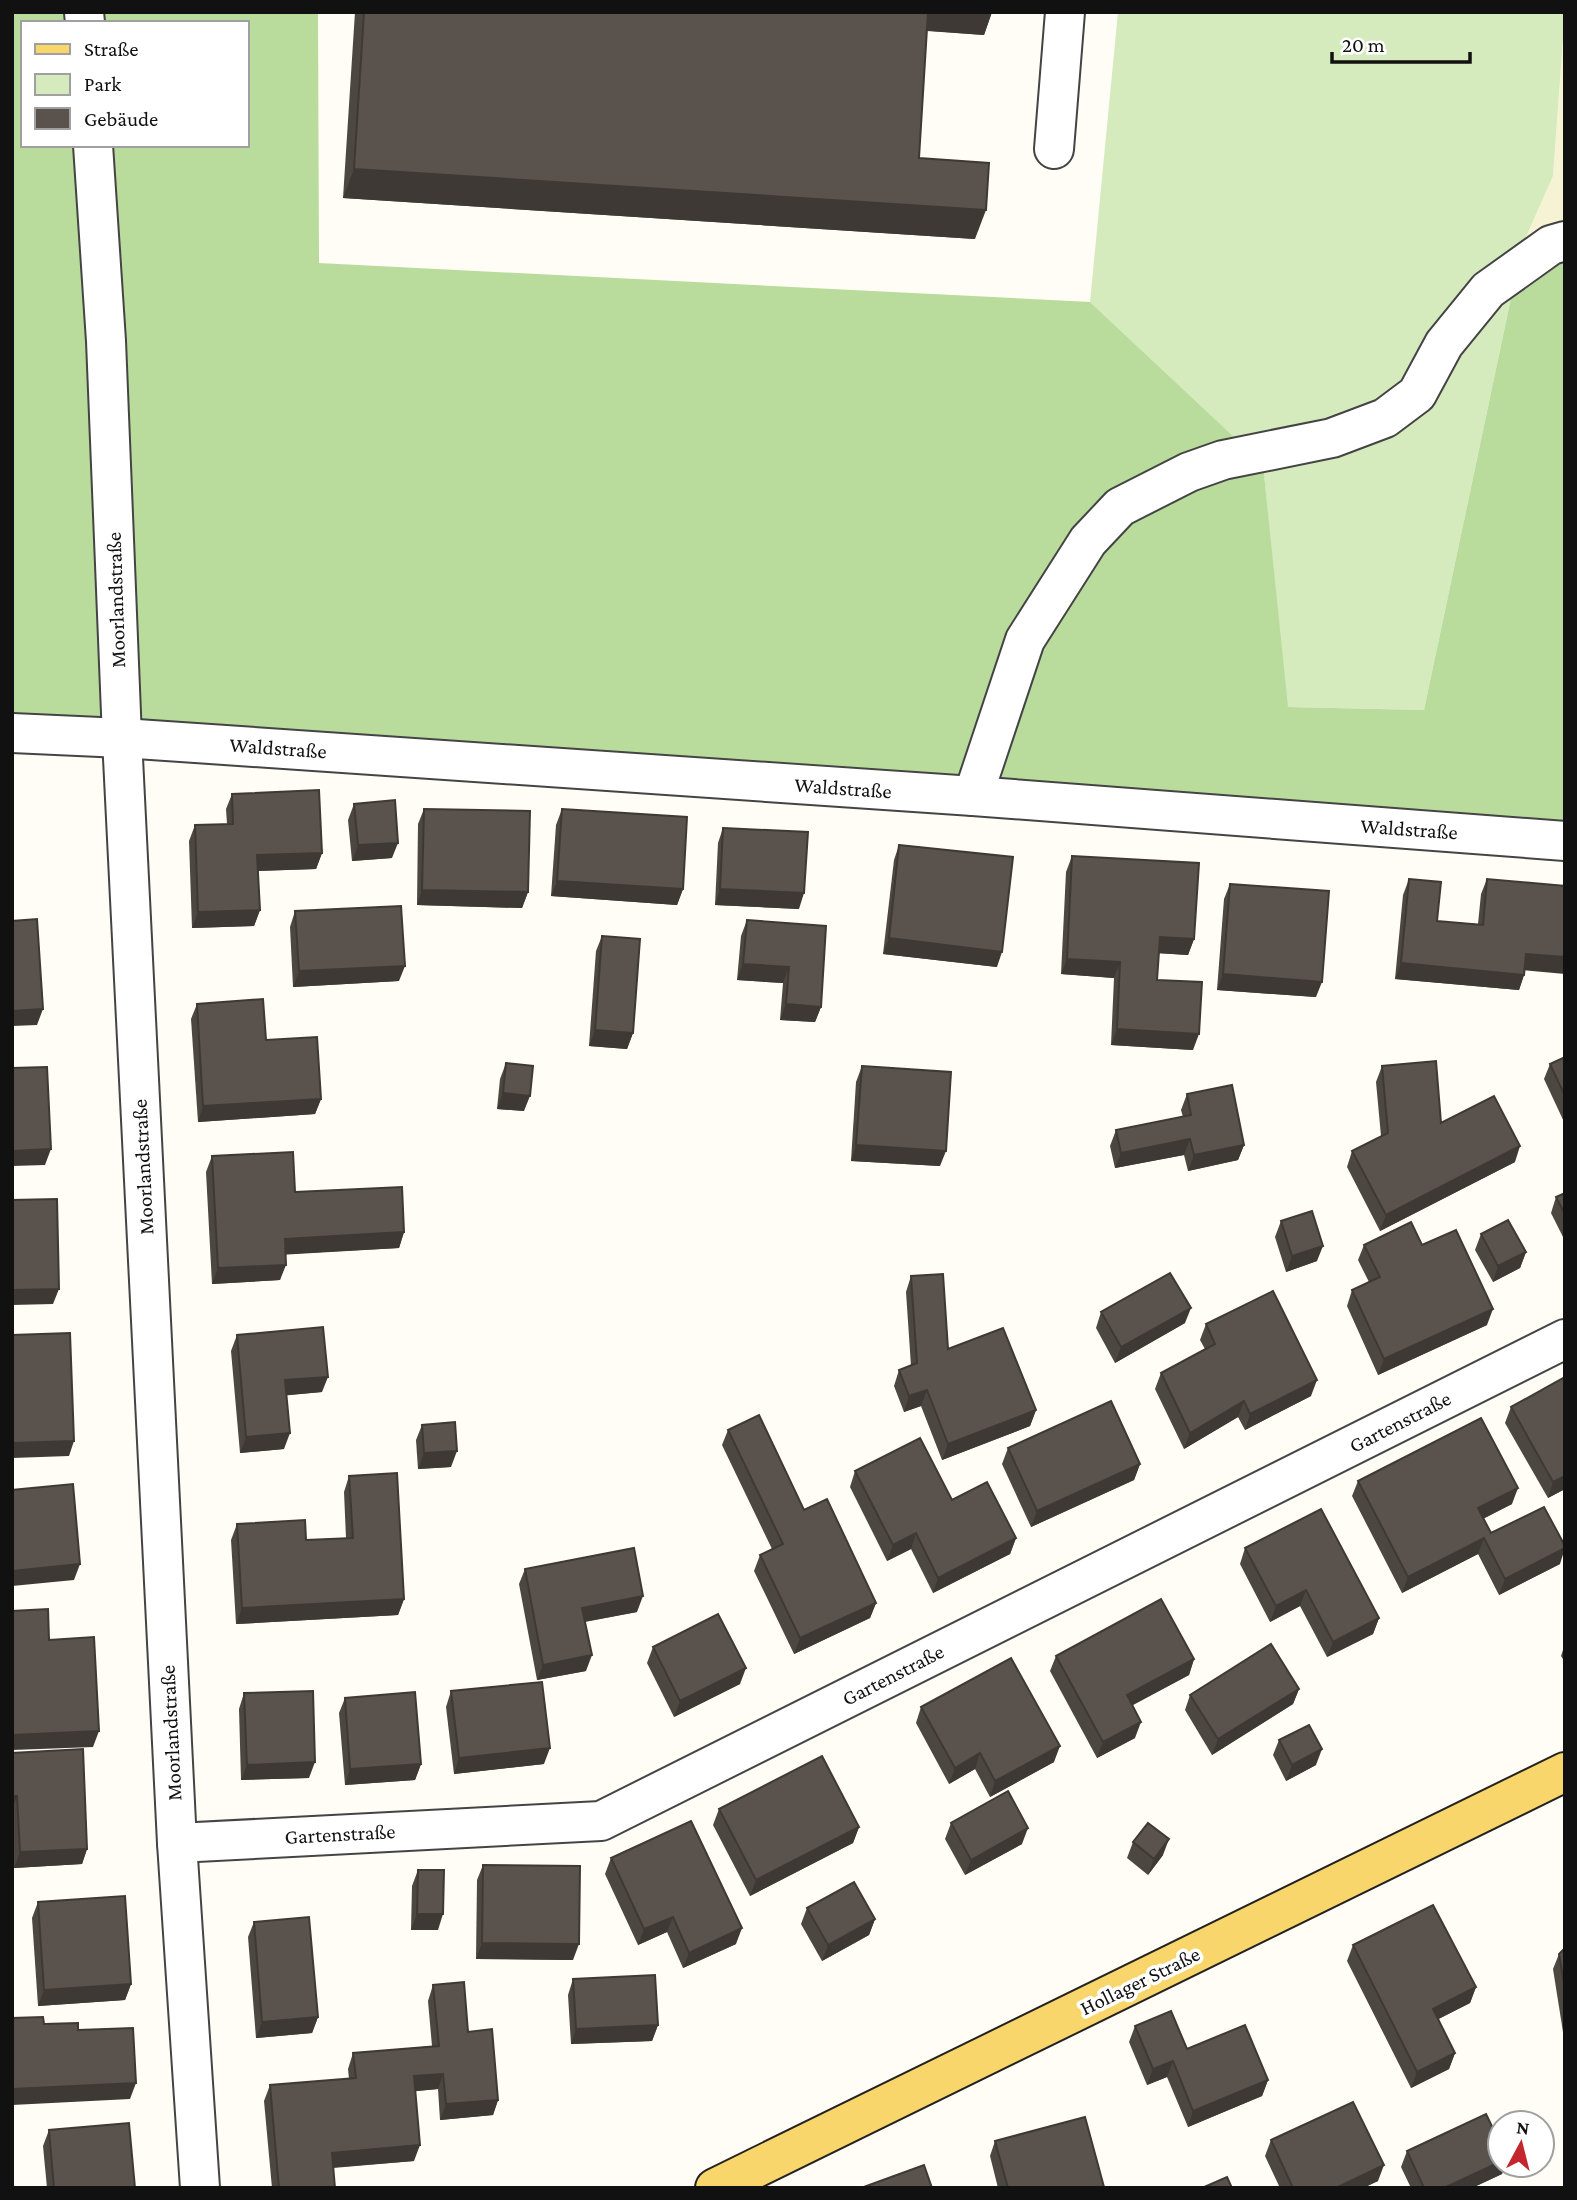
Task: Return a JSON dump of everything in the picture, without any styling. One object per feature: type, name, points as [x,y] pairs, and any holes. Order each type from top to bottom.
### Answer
[{"type":"main road","name":"Hollager Straße","points":[[715,2188],[1565,1772]]},
{"type":"street","points":[[1054,149],[1065,12]]},
{"type":"street","name":"Moorlandstraße","points":[[93,147],[107,355],[122,738],[177,1843],[200,2188]]},
{"type":"street","points":[[973,796],[1025,639],[1088,541],[1120,507],[1189,472],[1223,460],[1332,438],[1385,418],[1417,394],[1444,344],[1488,290],[1551,245],[1565,241]]},
{"type":"street","name":"Waldstraße","points":[[12,733],[122,738],[973,796],[1565,841]]},
{"type":"street","name":"Gartenstraße","points":[[177,1843],[601,1821],[1565,1339]]},
{"type":"shaded area","points":[[1565,16],[1565,248],[1522,246],[1553,176]]},
{"type":"green space","points":[[12,12],[318,12],[319,263],[1090,302],[1263,464],[1288,707],[1424,710],[1522,246],[1565,248],[1565,841],[12,724]]},
{"type":"green space","points":[[1118,12],[1565,12],[1553,176],[1522,246],[1424,710],[1287,707],[1263,464],[1090,302]]},
{"type":"building","points":[[364,12],[928,12],[919,158],[989,163],[986,210],[354,169]]},
{"type":"building","points":[[319,790],[322,853],[257,855],[260,910],[198,912],[195,825],[233,824],[232,794]]},
{"type":"building","points":[[395,800],[398,843],[358,845],[354,804]]},
{"type":"building","points":[[424,809],[530,811],[528,892],[422,890]]},
{"type":"building","points":[[562,809],[687,817],[683,889],[557,881]]},
{"type":"building","points":[[723,828],[808,832],[804,893],[720,889]]},
{"type":"building","points":[[899,845],[1013,857],[1002,952],[889,938]]},
{"type":"building","points":[[1072,856],[1199,863],[1194,939],[1160,937],[1157,980],[1202,982],[1199,1034],[1117,1029],[1120,962],[1067,959]]},
{"type":"building","points":[[1409,879],[1441,882],[1437,921],[1483,925],[1487,879],[1565,886],[1565,957],[1526,954],[1524,975],[1401,963]]},
{"type":"building","points":[[1230,884],[1329,891],[1322,982],[1223,974]]},
{"type":"building","points":[[401,906],[405,966],[299,971],[295,911]]},
{"type":"building","points":[[37,919],[43,1009],[12,1011],[12,921]]},
{"type":"building","points":[[747,920],[826,926],[821,1007],[786,1004],[789,967],[743,964]]},
{"type":"building","points":[[602,936],[640,939],[633,1033],[595,1030]]},
{"type":"building","points":[[263,999],[266,1040],[317,1037],[321,1099],[203,1106],[197,1004]]},
{"type":"building","points":[[1565,1057],[1565,1096],[1550,1064]]},
{"type":"building","points":[[1436,1061],[1441,1123],[1494,1096],[1520,1146],[1386,1215],[1352,1151],[1388,1133],[1382,1066]]},
{"type":"building","points":[[506,1063],[533,1066],[530,1096],[503,1093]]},
{"type":"building","points":[[862,1066],[951,1072],[946,1151],[856,1145]]},
{"type":"building","points":[[47,1067],[51,1149],[12,1151],[12,1068]]},
{"type":"building","points":[[1232,1085],[1244,1145],[1194,1155],[1190,1139],[1121,1153],[1116,1130],[1191,1115],[1187,1094]]},
{"type":"building","points":[[293,1152],[295,1192],[402,1187],[404,1232],[285,1239],[286,1265],[218,1268],[212,1156]]},
{"type":"building","points":[[1565,1193],[1565,1214],[1556,1197]]},
{"type":"building","points":[[57,1199],[59,1289],[12,1290],[12,1200]]},
{"type":"building","points":[[1312,1211],[1323,1246],[1292,1256],[1281,1221]]},
{"type":"building","points":[[1508,1220],[1526,1252],[1498,1266],[1481,1234]]},
{"type":"building","points":[[1411,1222],[1422,1245],[1456,1230],[1493,1309],[1384,1359],[1352,1290],[1380,1277],[1364,1245]]},
{"type":"building","points":[[1170,1273],[1191,1308],[1121,1347],[1101,1312]]},
{"type":"building","points":[[943,1274],[948,1349],[1003,1328],[1036,1410],[948,1444],[927,1390],[909,1396],[899,1370],[917,1363],[911,1276]]},
{"type":"building","points":[[1273,1291],[1317,1380],[1250,1414],[1244,1401],[1190,1433],[1161,1373],[1215,1344],[1206,1324]]},
{"type":"building","points":[[323,1327],[328,1377],[285,1380],[290,1433],[246,1437],[237,1335]]},
{"type":"building","points":[[70,1333],[74,1441],[12,1443],[12,1335]]},
{"type":"building","points":[[1565,1377],[1565,1476],[1553,1482],[1511,1407]]},
{"type":"building","points":[[1111,1401],[1140,1464],[1037,1511],[1008,1448]]},
{"type":"building","points":[[759,1415],[804,1510],[827,1499],[876,1603],[800,1638],[760,1555],[783,1544],[728,1430]]},
{"type":"building","points":[[1481,1418],[1518,1488],[1478,1508],[1491,1533],[1544,1507],[1565,1548],[1505,1579],[1484,1538],[1408,1577],[1358,1481]]},
{"type":"building","points":[[455,1422],[457,1451],[424,1453],[422,1425]]},
{"type":"building","points":[[920,1438],[952,1500],[987,1482],[1016,1538],[938,1578],[916,1533],[893,1545],[855,1471]]},
{"type":"building","points":[[397,1473],[404,1599],[242,1608],[237,1524],[305,1520],[306,1540],[353,1538],[349,1476]]},
{"type":"building","points":[[73,1484],[80,1564],[12,1571],[12,1490]]},
{"type":"building","points":[[1321,1509],[1379,1618],[1333,1642],[1306,1590],[1276,1606],[1245,1548]]},
{"type":"building","points":[[634,1548],[643,1596],[582,1608],[592,1655],[543,1665],[525,1569]]},
{"type":"building","points":[[1161,1599],[1194,1659],[1127,1695],[1141,1722],[1103,1742],[1056,1656]]},
{"type":"building","points":[[48,1609],[49,1640],[94,1637],[99,1731],[12,1735],[12,1611]]},
{"type":"building","points":[[718,1614],[746,1668],[680,1701],[653,1647]]},
{"type":"building","points":[[1271,1644],[1299,1689],[1218,1739],[1190,1695]]},
{"type":"building","points":[[1011,1658],[1060,1746],[995,1781],[980,1753],[955,1768],[921,1707]]},
{"type":"building","points":[[542,1682],[550,1748],[459,1758],[451,1691]]},
{"type":"building","points":[[313,1691],[315,1762],[247,1765],[244,1693]]},
{"type":"building","points":[[415,1692],[421,1764],[350,1769],[345,1698]]},
{"type":"building","points":[[1309,1725],[1322,1749],[1292,1765],[1279,1740]]},
{"type":"building","points":[[83,1749],[87,1849],[20,1852],[17,1796],[12,1796],[12,1753]]},
{"type":"building","points":[[822,1756],[859,1827],[756,1880],[719,1809]]},
{"type":"building","points":[[1008,1791],[1028,1828],[971,1860],[951,1823]]},
{"type":"building","points":[[691,1821],[742,1928],[689,1953],[673,1917],[644,1929],[611,1858]]},
{"type":"building","points":[[1148,1823],[1169,1839],[1154,1859],[1133,1842]]},
{"type":"building","points":[[483,1865],[580,1866],[579,1944],[482,1943]]},
{"type":"building","points":[[418,1870],[444,1870],[443,1914],[417,1914]]},
{"type":"building","points":[[854,1882],[875,1919],[828,1945],[807,1908]]},
{"type":"building","points":[[125,1896],[131,1984],[44,1990],[38,1902]]},
{"type":"building","points":[[1433,1905],[1476,1987],[1433,2009],[1455,2053],[1417,2072],[1353,1945]]},
{"type":"building","points":[[309,1917],[318,2017],[262,2022],[254,1922]]},
{"type":"building","points":[[1565,1948],[1565,1989],[1559,1954]]},
{"type":"building","points":[[655,1975],[658,2025],[576,2029],[573,1979]]},
{"type":"building","points":[[464,1982],[468,2032],[492,2029],[498,2100],[446,2104],[443,2074],[414,2076],[420,2145],[332,2153],[335,2188],[279,2188],[270,2085],[356,2078],[353,2053],[439,2046],[433,1985]]},
{"type":"building","points":[[1171,2011],[1187,2049],[1245,2025],[1268,2080],[1193,2111],[1173,2061],[1153,2069],[1135,2026]]},
{"type":"building","points":[[43,2017],[44,2024],[78,2023],[78,2030],[133,2028],[136,2083],[12,2089],[12,2018]]},
{"type":"building","points":[[1353,2102],[1384,2165],[1336,2188],[1293,2188],[1271,2140]]},
{"type":"building","points":[[1486,2114],[1486,2168],[1444,2188],[1424,2188],[1407,2151]]},
{"type":"building","points":[[1085,2117],[1104,2187],[1008,2188],[995,2141]]},
{"type":"building","points":[[129,2123],[135,2188],[54,2188],[49,2130]]},
{"type":"building","points":[[924,2165],[932,2188],[861,2188]]},
{"type":"building","points":[[1227,2177],[1232,2188],[1202,2188]]}]
